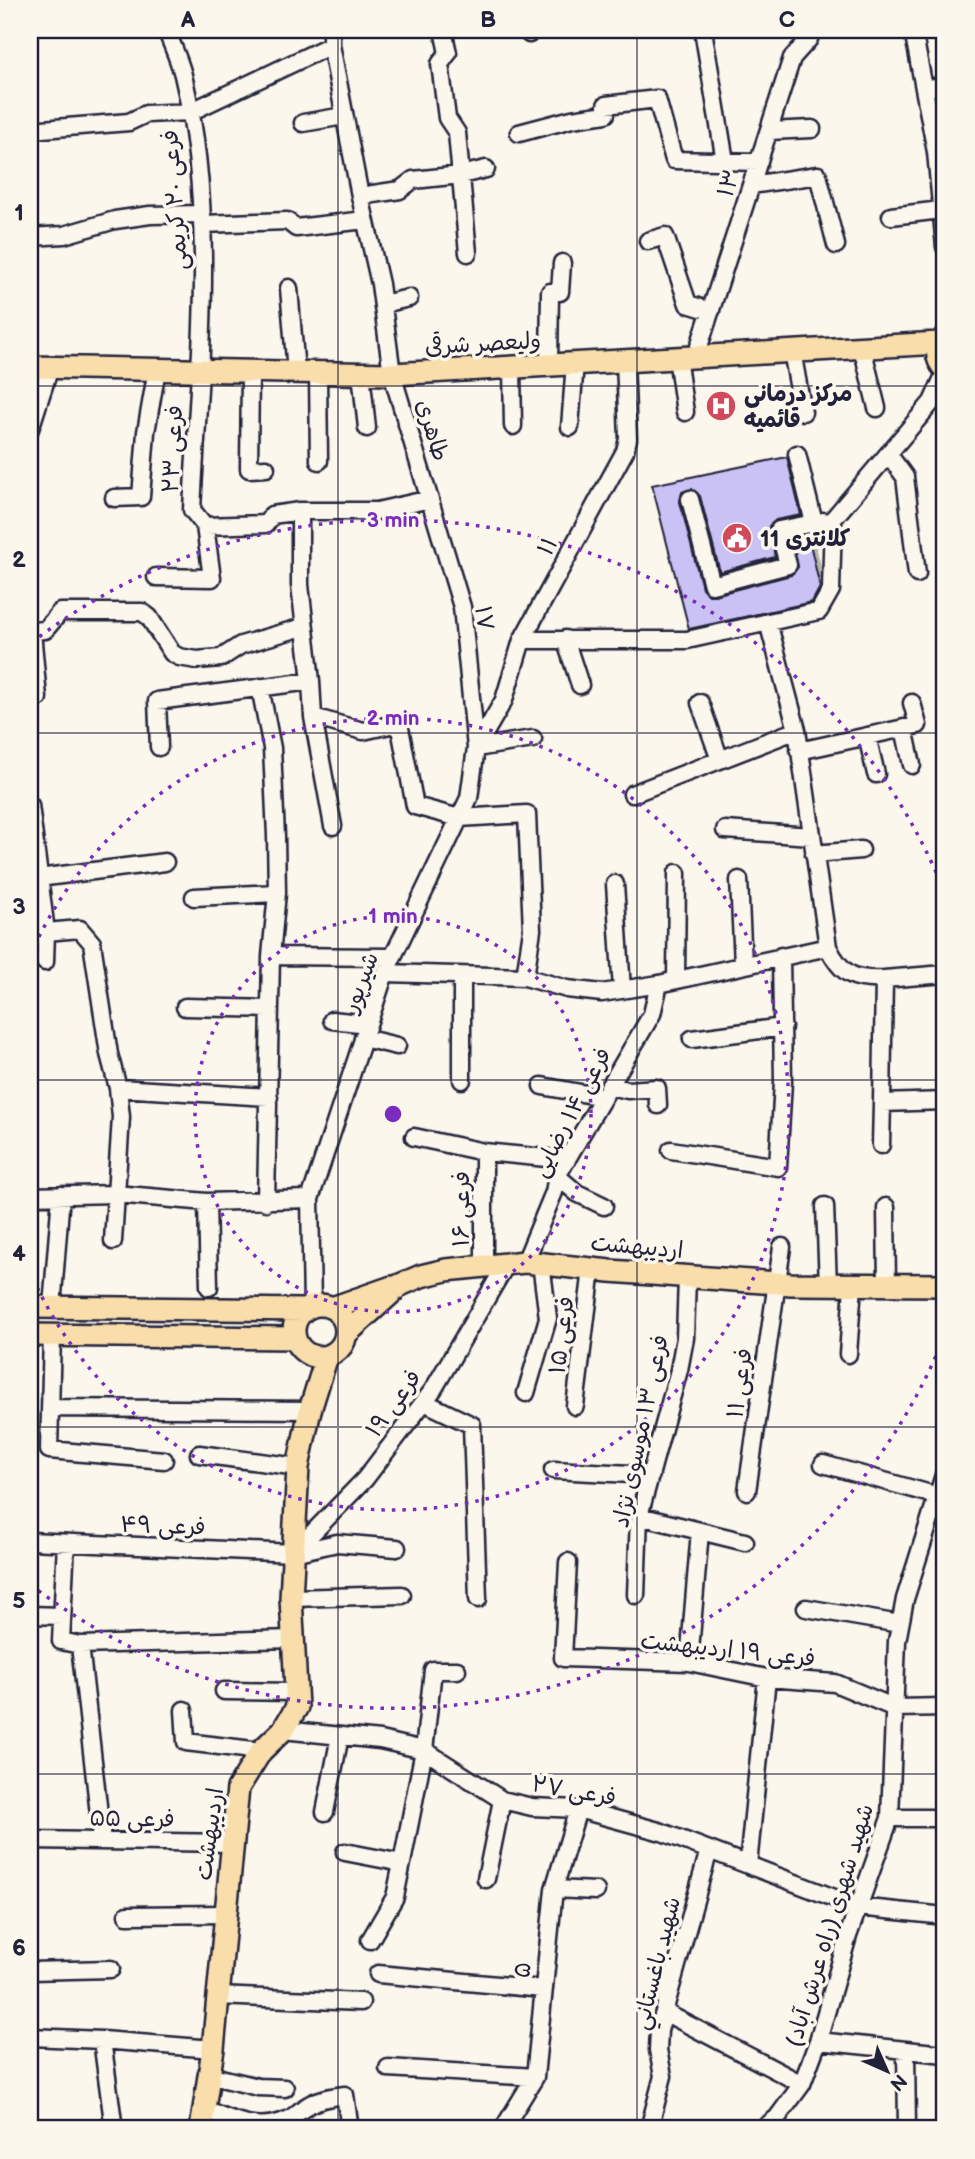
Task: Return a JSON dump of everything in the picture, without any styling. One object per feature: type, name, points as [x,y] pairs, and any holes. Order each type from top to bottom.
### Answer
[{"type":"main road","name":"ولیعصر شرقی","points":[[40,367],[393,374],[942,340]]},
{"type":"main road","points":[[942,340],[937,359],[945,371]]},
{"type":"main road","name":"اردیبهشت","points":[[202,2119],[213,2049],[238,1788],[261,1751],[283,1730],[297,1707],[291,1598],[298,1466],[310,1410],[327,1356],[336,1352],[343,1344],[346,1334],[400,1284],[446,1270],[484,1265],[524,1263],[828,1286],[945,1285]]},
{"type":"main road","points":[[327,1356],[306,1354],[299,1347],[294,1338],[296,1318],[316,1308],[400,1284]]},
{"type":"main road","points":[[30,1307],[316,1308],[340,1314],[346,1334]]},
{"type":"main road","points":[[30,1335],[294,1338]]},
{"type":"street","name":"فرعی ۲۰ کریمی","points":[[166,30],[182,73],[190,112],[202,219],[198,369]]},
{"type":"street","points":[[443,30],[448,53],[440,64],[447,118],[457,133],[468,253]]},
{"type":"street","points":[[703,30],[725,161]]},
{"type":"street","name":"۱۳","points":[[687,357],[711,311],[792,58],[809,39],[811,30]]},
{"type":"street","points":[[913,30],[936,152],[945,247]]},
{"type":"street","points":[[30,130],[129,122],[146,114],[190,112],[331,38]]},
{"type":"street","name":"طاهری","points":[[331,38],[344,116],[383,304],[393,374],[430,499]]},
{"type":"street","points":[[924,89],[945,85]]},
{"type":"street","points":[[519,133],[572,118],[606,114],[606,105],[657,99],[674,160],[759,162]]},
{"type":"street","points":[[303,123],[344,116]]},
{"type":"street","points":[[769,131],[812,129]]},
{"type":"street","points":[[360,197],[400,190],[413,180],[461,175],[486,169]]},
{"type":"street","points":[[751,184],[818,175],[836,245]]},
{"type":"street","points":[[891,216],[942,210]]},
{"type":"street","points":[[30,237],[64,235],[115,220],[150,215],[287,221],[296,228],[365,220]]},
{"type":"street","points":[[648,241],[665,236],[688,304],[711,311]]},
{"type":"street","points":[[549,365],[550,292],[560,292],[562,263]]},
{"type":"street","points":[[289,288],[296,372]]},
{"type":"street","points":[[383,304],[409,298]]},
{"type":"street","points":[[862,346],[877,408]]},
{"type":"street","points":[[792,351],[803,412]]},
{"type":"street","points":[[685,412],[687,357]]},
{"type":"street","name":"۱۱","points":[[476,748],[505,700],[522,640],[625,451],[628,439],[625,360]]},
{"type":"street","points":[[570,427],[575,363]]},
{"type":"street","points":[[30,429],[40,367]]},
{"type":"street","points":[[512,367],[513,426]]},
{"type":"street","points":[[114,498],[141,497],[146,432],[157,369]]},
{"type":"street","name":"فرعی ۲۳","points":[[156,577],[212,579],[205,526],[192,510],[198,369]]},
{"type":"street","points":[[250,371],[249,469],[266,468]]},
{"type":"street","points":[[690,499],[712,585],[788,565],[779,530],[832,519],[932,402],[945,371]]},
{"type":"street","points":[[318,372],[319,461]]},
{"type":"street","points":[[361,373],[368,428]]},
{"type":"street","points":[[797,454],[814,523]]},
{"type":"street","points":[[889,455],[905,477],[917,574]]},
{"type":"street","points":[[205,526],[266,524],[272,515],[300,511],[377,511],[430,499]]},
{"type":"street","name":"۱۷","points":[[430,499],[462,607],[476,748]]},
{"type":"street","points":[[300,511],[303,627],[313,717],[333,826]]},
{"type":"street","points":[[522,640],[687,640],[819,611],[831,590],[832,519]]},
{"type":"street","points":[[38,698],[31,631],[45,630],[60,612],[142,612],[149,617],[172,653],[197,660],[221,658],[242,645],[303,627]]},
{"type":"street","points":[[768,622],[796,730],[828,947],[836,963],[849,974],[866,980],[945,974]]},
{"type":"street","points":[[565,639],[580,685]]},
{"type":"street","points":[[159,747],[158,701],[311,681]]},
{"type":"street","points":[[260,687],[272,748],[277,893],[271,956],[266,1202]]},
{"type":"street","points":[[799,751],[918,725],[912,702]]},
{"type":"street","points":[[700,703],[720,760]]},
{"type":"street","points":[[313,717],[363,731],[399,723],[415,806],[459,818],[527,814],[532,930],[525,977]]},
{"type":"street","points":[[904,728],[912,765]]},
{"type":"street","points":[[632,794],[796,730]]},
{"type":"street","points":[[867,736],[876,774]]},
{"type":"street","points":[[476,748],[533,739]]},
{"type":"street","name":"شیرپور","points":[[316,1308],[310,1199],[385,973],[469,798],[476,748]]},
{"type":"street","points":[[30,805],[46,932],[46,962]]},
{"type":"street","points":[[725,830],[811,836]]},
{"type":"street","points":[[814,854],[862,850]]},
{"type":"street","points":[[38,878],[165,862]]},
{"type":"street","points":[[676,980],[677,873]]},
{"type":"street","points":[[739,880],[743,964]]},
{"type":"street","points":[[615,884],[622,990]]},
{"type":"street","points":[[194,897],[277,893]]},
{"type":"street","points":[[46,932],[80,929],[92,943],[121,1117],[113,1241]]},
{"type":"street","points":[[385,973],[525,977],[567,989],[602,993],[659,984],[828,947]]},
{"type":"street","points":[[271,956],[393,957]]},
{"type":"street","points":[[671,1150],[778,1167],[783,1082],[781,956]]},
{"type":"street","points":[[462,977],[462,1080]]},
{"type":"street","points":[[881,1145],[884,979]]},
{"type":"street","name":"فرعی ۱۴ رضایی","points":[[524,1263],[554,1192],[557,1176],[652,1014],[659,984]]},
{"type":"street","points":[[185,1007],[270,1009]]},
{"type":"street","points":[[332,1020],[366,1031],[397,1046]]},
{"type":"street","points":[[692,1040],[783,1027]]},
{"type":"street","points":[[542,1086],[606,1091],[657,1088],[658,1105]]},
{"type":"street","points":[[118,1088],[269,1097]]},
{"type":"street","points":[[882,1103],[945,1101]]},
{"type":"street","points":[[414,1137],[484,1152]]},
{"type":"street","name":"فرعی ۱۶","points":[[484,1265],[484,1152],[567,1160]]},
{"type":"street","points":[[557,1176],[577,1193],[604,1206]]},
{"type":"street","points":[[30,1196],[115,1194],[207,1202],[310,1199]]},
{"type":"street","points":[[52,1307],[61,1195]]},
{"type":"street","points":[[207,1202],[209,1287]]},
{"type":"street","points":[[825,1206],[828,1286]]},
{"type":"street","points":[[886,1207],[887,1286]]},
{"type":"street","name":"فرعی ۱۱","points":[[747,1490],[782,1247]]},
{"type":"street","points":[[524,1263],[548,1318],[526,1393]]},
{"type":"street","name":"فرعی ۱۹","points":[[293,1553],[365,1479],[524,1263]]},
{"type":"street","name":"فرعی ۱۵","points":[[575,1406],[592,1269]]},
{"type":"street","name":"فرعی ۱‍۳ موسوی نژاد","points":[[636,1595],[639,1516],[680,1370],[685,1338],[687,1277]]},
{"type":"street","points":[[848,1354],[853,1286]]},
{"type":"street","points":[[52,1335],[49,1450],[164,1460]]},
{"type":"street","points":[[424,1402],[472,1425],[478,1599]]},
{"type":"street","points":[[50,1408],[310,1410]]},
{"type":"street","points":[[199,1454],[298,1466]]},
{"type":"street","points":[[823,1464],[938,1496]]},
{"type":"street","points":[[553,1469],[651,1475]]},
{"type":"street","name":"شهید شهری (راه عرش آباد)","points":[[762,2129],[777,2118],[802,2084],[818,2041],[858,1907],[890,1818],[897,1641],[905,1599],[945,1472]]},
{"type":"street","points":[[639,1516],[745,1542]]},
{"type":"street","points":[[689,1662],[700,1531]]},
{"type":"street","name":"فرعی ۴۹","points":[[30,1541],[293,1553],[337,1543],[397,1548]]},
{"type":"street","points":[[66,1543],[61,1641],[80,1645],[293,1639]]},
{"type":"street","name":"فرعی ۱۹ اردیبهشت","points":[[568,1562],[563,1658],[689,1662],[767,1678],[835,1683],[895,1707]]},
{"type":"street","points":[[291,1598],[401,1595]]},
{"type":"street","points":[[806,1608],[900,1625]]},
{"type":"street","points":[[30,1615],[62,1616]]},
{"type":"street","points":[[80,1645],[102,1841]]},
{"type":"street","points":[[370,1940],[395,1897],[424,1750],[433,1670],[457,1670]]},
{"type":"street","points":[[748,1865],[767,1678]]},
{"type":"street","points":[[224,1691],[296,1692]]},
{"type":"street","points":[[895,1707],[945,1707]]},
{"type":"street","points":[[184,1710],[186,1742],[261,1751]]},
{"type":"street","name":"فرعی ۲۷","points":[[283,1730],[380,1740],[424,1750],[502,1800],[532,1807],[578,1809],[662,1832],[858,1907],[945,1916]]},
{"type":"street","points":[[325,1812],[340,1736]]},
{"type":"street","points":[[486,1879],[502,1800]]},
{"type":"street","name":"۵","points":[[503,2129],[535,2077],[554,1889],[578,1809]]},
{"type":"street","points":[[890,1818],[945,1818]]},
{"type":"street","name":"فرعی ۵۵","points":[[30,1840],[233,1843]]},
{"type":"street","name":"شهيد باغستاني","points":[[649,2129],[663,2076],[658,2050],[659,2030],[709,1850]]},
{"type":"street","points":[[345,1852],[402,1863]]},
{"type":"street","points":[[554,1889],[596,1891]]},
{"type":"street","points":[[127,1915],[226,1914]]},
{"type":"street","points":[[30,1971],[111,1969]]},
{"type":"street","points":[[378,1974],[543,1989]]},
{"type":"street","points":[[218,1996],[361,2002]]},
{"type":"street","points":[[664,2012],[802,2084]]},
{"type":"street","points":[[30,2037],[213,2049]]},
{"type":"street","points":[[102,2040],[114,2129]]},
{"type":"street","points":[[818,2041],[945,2054]]},
{"type":"street","points":[[906,2051],[908,2129]]},
{"type":"street","points":[[388,2068],[535,2077]]},
{"type":"street","points":[[208,2075],[258,2087],[285,2088]]},
{"type":"street","points":[[202,2119],[246,2127],[290,2124],[305,2107],[319,2099],[345,2095],[350,2129]]},
{"type":"building","name":"کلانتری 11","points":[[787,457],[801,515],[776,520],[769,526],[775,557],[720,572],[700,496],[692,489],[682,492],[680,502],[702,588],[709,595],[791,575],[798,567],[792,538],[808,535],[820,587],[812,602],[689,629],[652,485]]},
{"type":"place","name":"مرکز درمانی قائمیه","points":[[721,406]]},
{"type":"place","name":"کلانتری 11","points":[[737,538]]}]
